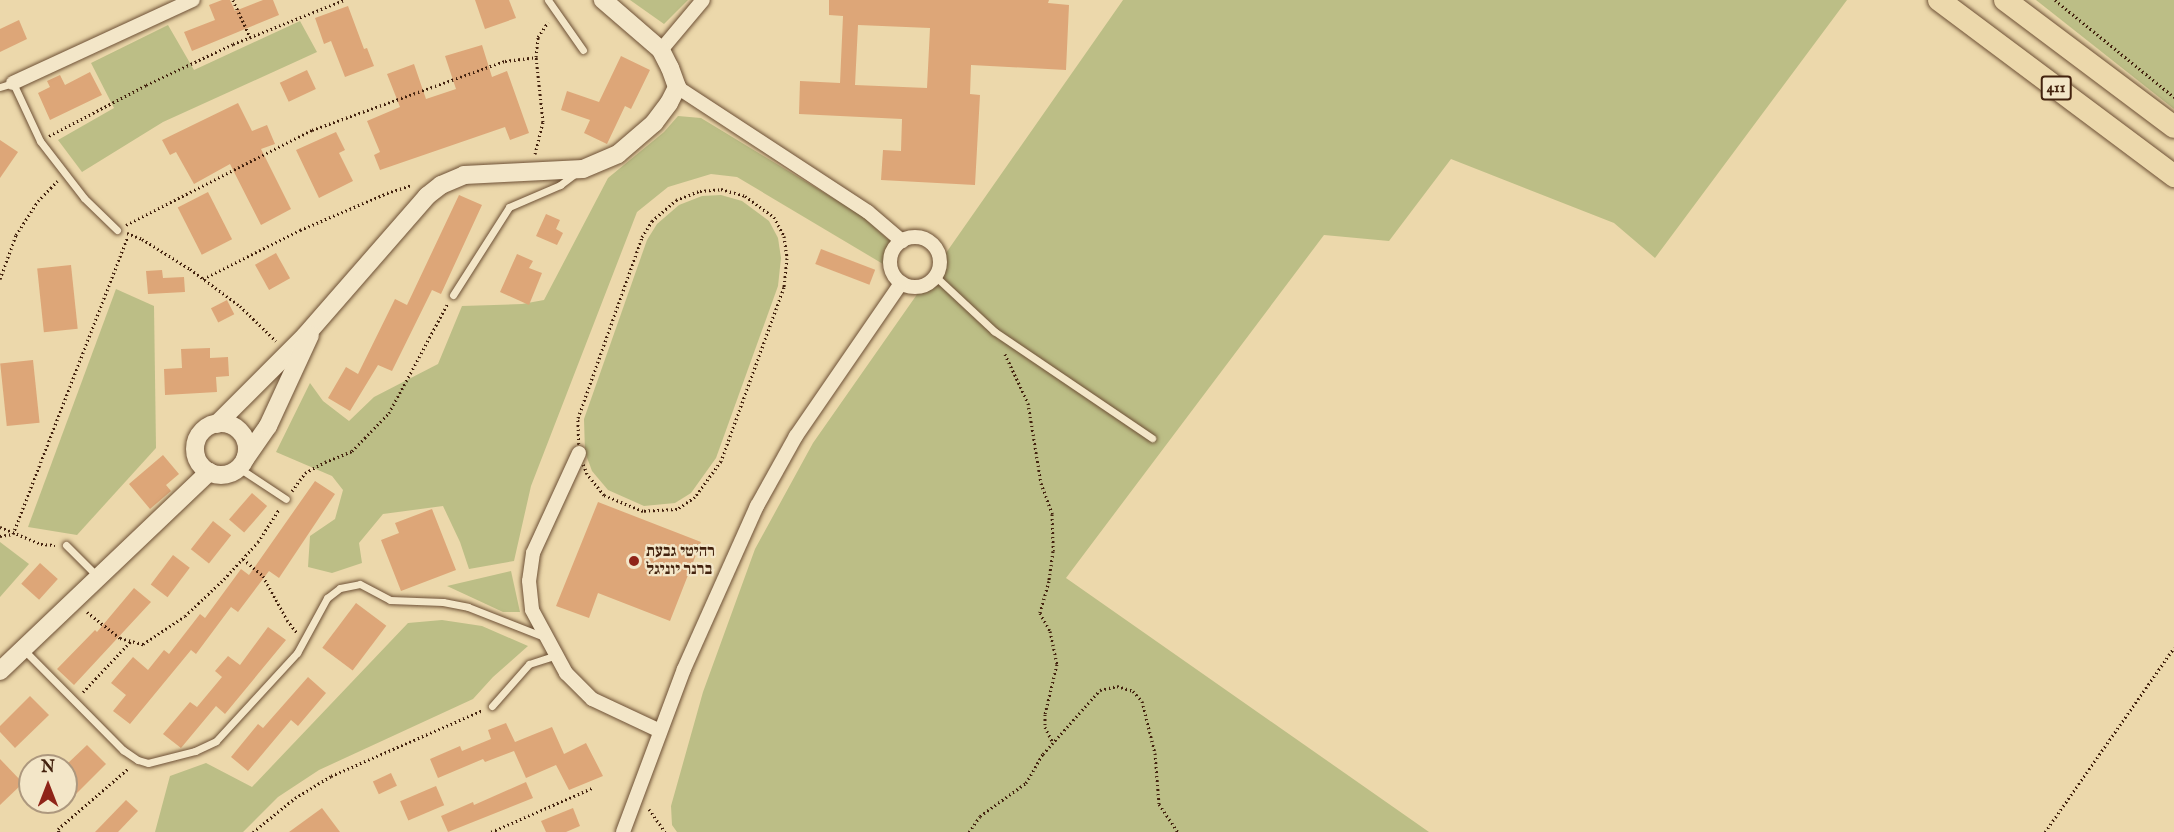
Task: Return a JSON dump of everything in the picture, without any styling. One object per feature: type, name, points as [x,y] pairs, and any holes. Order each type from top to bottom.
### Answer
[{"type":"main road","name":"411","points":[[1938,0],[2174,176]]},
{"type":"main road","name":"411","points":[[2005,0],[2174,127]]},
{"type":"street","points":[[7,85],[193,0]]},
{"type":"street","points":[[603,0],[661,50],[677,87],[868,212],[902,240]]},
{"type":"street","points":[[661,50],[703,0]]},
{"type":"street","points":[[217,424],[314,326],[428,196],[441,185],[464,175],[583,169],[618,154],[654,123],[677,87]]},
{"type":"street","points":[[917,237],[932,243],[940,257],[936,276],[926,285],[917,287],[901,283],[891,270],[890,261],[896,246],[902,240],[917,237]]},
{"type":"street","points":[[623,832],[684,669],[757,506],[795,436],[820,404],[901,283]]},
{"type":"street","points":[[241,464],[245,441],[241,433],[226,424],[207,427],[196,441],[197,459],[209,472],[227,474],[241,464],[268,426],[314,326]]},
{"type":"street","points":[[579,453],[533,553],[530,580],[532,610],[566,673],[592,699],[660,730]]},
{"type":"street","points":[[0,671],[209,472]]},
{"type":"lane","points":[[548,0],[583,50]]},
{"type":"lane","points":[[7,85],[40,141],[64,174],[84,198],[117,230]]},
{"type":"lane","points":[[453,295],[509,207],[560,185],[583,169]]},
{"type":"lane","points":[[936,276],[994,331],[1152,438]]},
{"type":"lane","points":[[241,464],[286,499]]},
{"type":"lane","points":[[66,545],[99,578]]},
{"type":"lane","points":[[24,650],[123,750],[138,760],[148,763],[186,754],[216,741],[276,677],[303,641],[327,598],[340,588],[360,584],[390,600],[443,602],[468,607],[547,638]]},
{"type":"lane","points":[[492,706],[530,664],[556,655]]},
{"type":"path","points":[[234,0],[250,37]]},
{"type":"path","points":[[40,141],[146,85],[250,37],[344,0]]},
{"type":"path","points":[[2055,0],[2174,97]]},
{"type":"path","points":[[531,171],[543,122],[536,57],[537,37],[556,11]]},
{"type":"path","points":[[117,230],[312,130],[505,61],[536,57]]},
{"type":"path","points":[[0,279],[16,235],[38,201],[64,174]]},
{"type":"path","points":[[203,279],[300,230],[387,193],[423,183]]},
{"type":"path","points":[[721,189],[745,196],[774,217],[784,236],[786,258],[784,287],[721,461],[695,497],[677,509],[660,512],[643,512],[621,504],[604,495],[587,474],[579,453],[578,418],[583,399],[642,237],[652,220],[675,200],[700,191],[721,189]]},
{"type":"path","points":[[117,230],[142,239],[203,279],[240,306],[288,353]]},
{"type":"path","points":[[13,534],[128,234]]},
{"type":"path","points":[[994,331],[1028,403],[1041,483],[1052,514],[1052,561],[1040,613],[1050,631],[1057,663],[1045,714],[1045,727],[1053,743]]},
{"type":"path","points":[[0,527],[41,544],[66,545]]},
{"type":"path","points":[[0,536],[13,534]]},
{"type":"path","points":[[243,558],[263,576],[287,620],[303,641]]},
{"type":"path","points":[[75,701],[131,641]]},
{"type":"path","points":[[2045,832],[2174,648]]},
{"type":"path","points":[[969,832],[980,816],[1026,783],[1053,743],[1100,690],[1117,686],[1133,691],[1142,701],[1151,733],[1159,804],[1178,832]]},
{"type":"path","points":[[253,832],[295,798],[331,776],[492,706]]},
{"type":"path","points":[[59,832],[58,829],[138,760]]},
{"type":"path","points":[[491,832],[592,788]]},
{"type":"path","points":[[637,792],[665,832]]},
{"type":"green space","points":[[630,0],[688,0],[664,24]]},
{"type":"green space","points":[[1123,0],[1847,0],[1655,258],[1614,223],[1451,159],[1389,241],[1324,235],[1066,578],[1429,832],[677,832],[672,825],[671,806],[703,692],[755,549],[813,443]]},
{"type":"green space","points":[[2036,0],[2174,0],[2174,109]]},
{"type":"green space","points":[[300,21],[317,52],[163,122],[82,172],[58,140],[114,108],[91,63],[168,25],[194,70]]},
{"type":"green space","points":[[678,116],[701,118],[861,215],[891,242],[885,249],[883,264],[737,177],[711,174],[668,187],[637,212],[531,486],[514,561],[469,569],[460,542],[443,506],[383,514],[359,543],[362,563],[332,573],[308,567],[310,536],[335,519],[343,490],[332,476],[276,452],[310,383],[323,401],[349,421],[374,397],[438,364],[462,306],[522,304],[544,300],[608,178],[664,132]]},
{"type":"green space","points":[[721,195],[742,201],[769,221],[778,238],[781,258],[778,286],[716,458],[691,493],[675,503],[644,506],[608,490],[592,471],[585,452],[584,419],[647,240],[657,224],[679,205],[702,196]]},
{"type":"green space","points":[[116,289],[154,306],[156,448],[77,535],[28,527]]},
{"type":"green space","points":[[0,542],[29,564],[0,597]]},
{"type":"green space","points":[[511,571],[520,612],[503,612],[447,586]]},
{"type":"green space","points":[[442,620],[482,626],[528,646],[493,677],[473,699],[319,770],[278,797],[243,832],[155,832],[170,776],[206,763],[252,787],[408,623]]},
{"type":"building","points":[[222,0],[230,0],[235,11],[263,0],[273,0],[279,15],[192,51],[184,32],[215,20],[209,5]]},
{"type":"building","points":[[475,0],[509,0],[516,18],[485,29]]},
{"type":"building","points":[[829,0],[1049,0],[1048,3],[1069,5],[1066,70],[971,65],[970,94],[980,95],[975,185],[881,180],[883,150],[901,151],[902,119],[799,114],[800,81],[840,83],[843,16],[829,15]],"holes":[[[858,25],[930,28],[927,88],[855,85]]]},
{"type":"building","points":[[348,6],[364,49],[367,48],[374,66],[345,77],[331,41],[324,44],[315,18]]},
{"type":"building","points":[[19,20],[27,39],[0,52],[0,29]]},
{"type":"building","points":[[482,45],[492,77],[507,71],[529,133],[510,140],[505,127],[380,170],[374,155],[380,152],[367,121],[400,107],[387,74],[414,64],[426,99],[456,89],[445,56]]},
{"type":"building","points":[[621,56],[650,70],[631,109],[625,106],[607,144],[584,133],[590,120],[561,110],[567,91],[599,102]]},
{"type":"building","points":[[307,70],[316,89],[289,102],[280,83]]},
{"type":"building","points":[[90,72],[102,95],[50,120],[38,93],[50,87],[47,81],[60,75],[65,85]]},
{"type":"building","points":[[238,103],[252,131],[267,125],[275,144],[261,149],[291,209],[261,225],[230,164],[194,184],[176,152],[170,155],[162,140]]},
{"type":"building","points":[[336,132],[345,150],[339,153],[353,181],[319,198],[296,150]]},
{"type":"building","points":[[0,140],[18,152],[0,178]]},
{"type":"building","points":[[208,192],[232,239],[202,255],[178,207]]},
{"type":"building","points":[[459,195],[482,205],[441,294],[432,290],[392,371],[378,365],[350,411],[328,398],[346,367],[358,374],[395,299],[407,305]]},
{"type":"building","points":[[546,214],[560,220],[556,229],[563,233],[557,245],[536,236]]},
{"type":"building","points":[[821,249],[875,270],[869,285],[815,264]]},
{"type":"building","points":[[276,253],[290,278],[269,290],[255,265]]},
{"type":"building","points":[[517,254],[533,261],[529,268],[542,273],[529,305],[500,292]]},
{"type":"building","points":[[71,265],[78,329],[44,332],[37,269]]},
{"type":"building","points":[[162,270],[163,278],[184,277],[185,292],[148,294],[146,271]]},
{"type":"building","points":[[227,300],[234,314],[218,322],[211,308]]},
{"type":"building","points":[[210,348],[210,358],[228,357],[229,376],[216,377],[217,392],[165,395],[164,369],[182,368],[181,349]]},
{"type":"building","points":[[33,360],[40,423],[7,426],[0,363]]},
{"type":"building","points":[[163,455],[179,474],[166,485],[171,491],[150,509],[129,484]]},
{"type":"building","points":[[315,481],[335,494],[279,578],[269,571],[238,612],[231,607],[196,654],[191,650],[130,724],[113,711],[126,695],[111,683],[133,657],[148,670],[164,650],[169,654],[200,614],[205,618],[241,569],[249,575]]},
{"type":"building","points":[[252,493],[267,506],[244,533],[229,519]]},
{"type":"building","name":"רהיטי גבעת ברנר יוניגל","points":[[598,502],[701,542],[670,621],[598,593],[589,618],[556,606]]},
{"type":"building","points":[[432,509],[456,570],[401,591],[381,540],[399,533],[395,523]]},
{"type":"building","points":[[213,521],[231,535],[209,564],[191,549]]},
{"type":"building","points":[[173,555],[190,568],[168,597],[151,585]]},
{"type":"building","points":[[40,563],[58,579],[39,600],[21,584]]},
{"type":"building","points":[[134,588],[151,602],[74,685],[57,669],[95,630],[97,632]]},
{"type":"building","points":[[356,603],[386,626],[353,671],[322,648]]},
{"type":"building","points":[[268,627],[286,640],[225,714],[216,706],[181,748],[163,734],[190,702],[197,707],[222,677],[215,671],[228,656],[240,665]]},
{"type":"building","points":[[308,677],[326,693],[298,726],[291,720],[248,771],[231,757],[258,724],[263,728]]},
{"type":"building","points":[[30,696],[49,715],[15,748],[0,732],[0,726]]},
{"type":"building","points":[[506,723],[515,742],[552,727],[564,754],[586,743],[603,776],[569,790],[556,765],[526,778],[514,751],[485,762],[483,759],[438,778],[430,759],[460,746],[462,751],[491,739],[488,730]]},
{"type":"building","points":[[87,745],[106,764],[78,792],[78,754]]},
{"type":"building","points":[[0,759],[18,778],[18,788],[0,805]]},
{"type":"building","points":[[391,773],[397,786],[379,794],[373,781]]},
{"type":"building","points":[[526,782],[533,798],[448,832],[441,816],[473,802],[474,805]]},
{"type":"building","points":[[436,786],[444,805],[408,821],[400,801]]},
{"type":"building","points":[[126,800],[138,811],[118,832],[95,832]]},
{"type":"building","points":[[322,808],[340,832],[289,832]]},
{"type":"building","points":[[573,808],[580,826],[566,832],[546,832],[541,821]]},
{"type":"place","name":"רהיטי גבעת ברנר יוניגל","points":[[634,561]]}]
